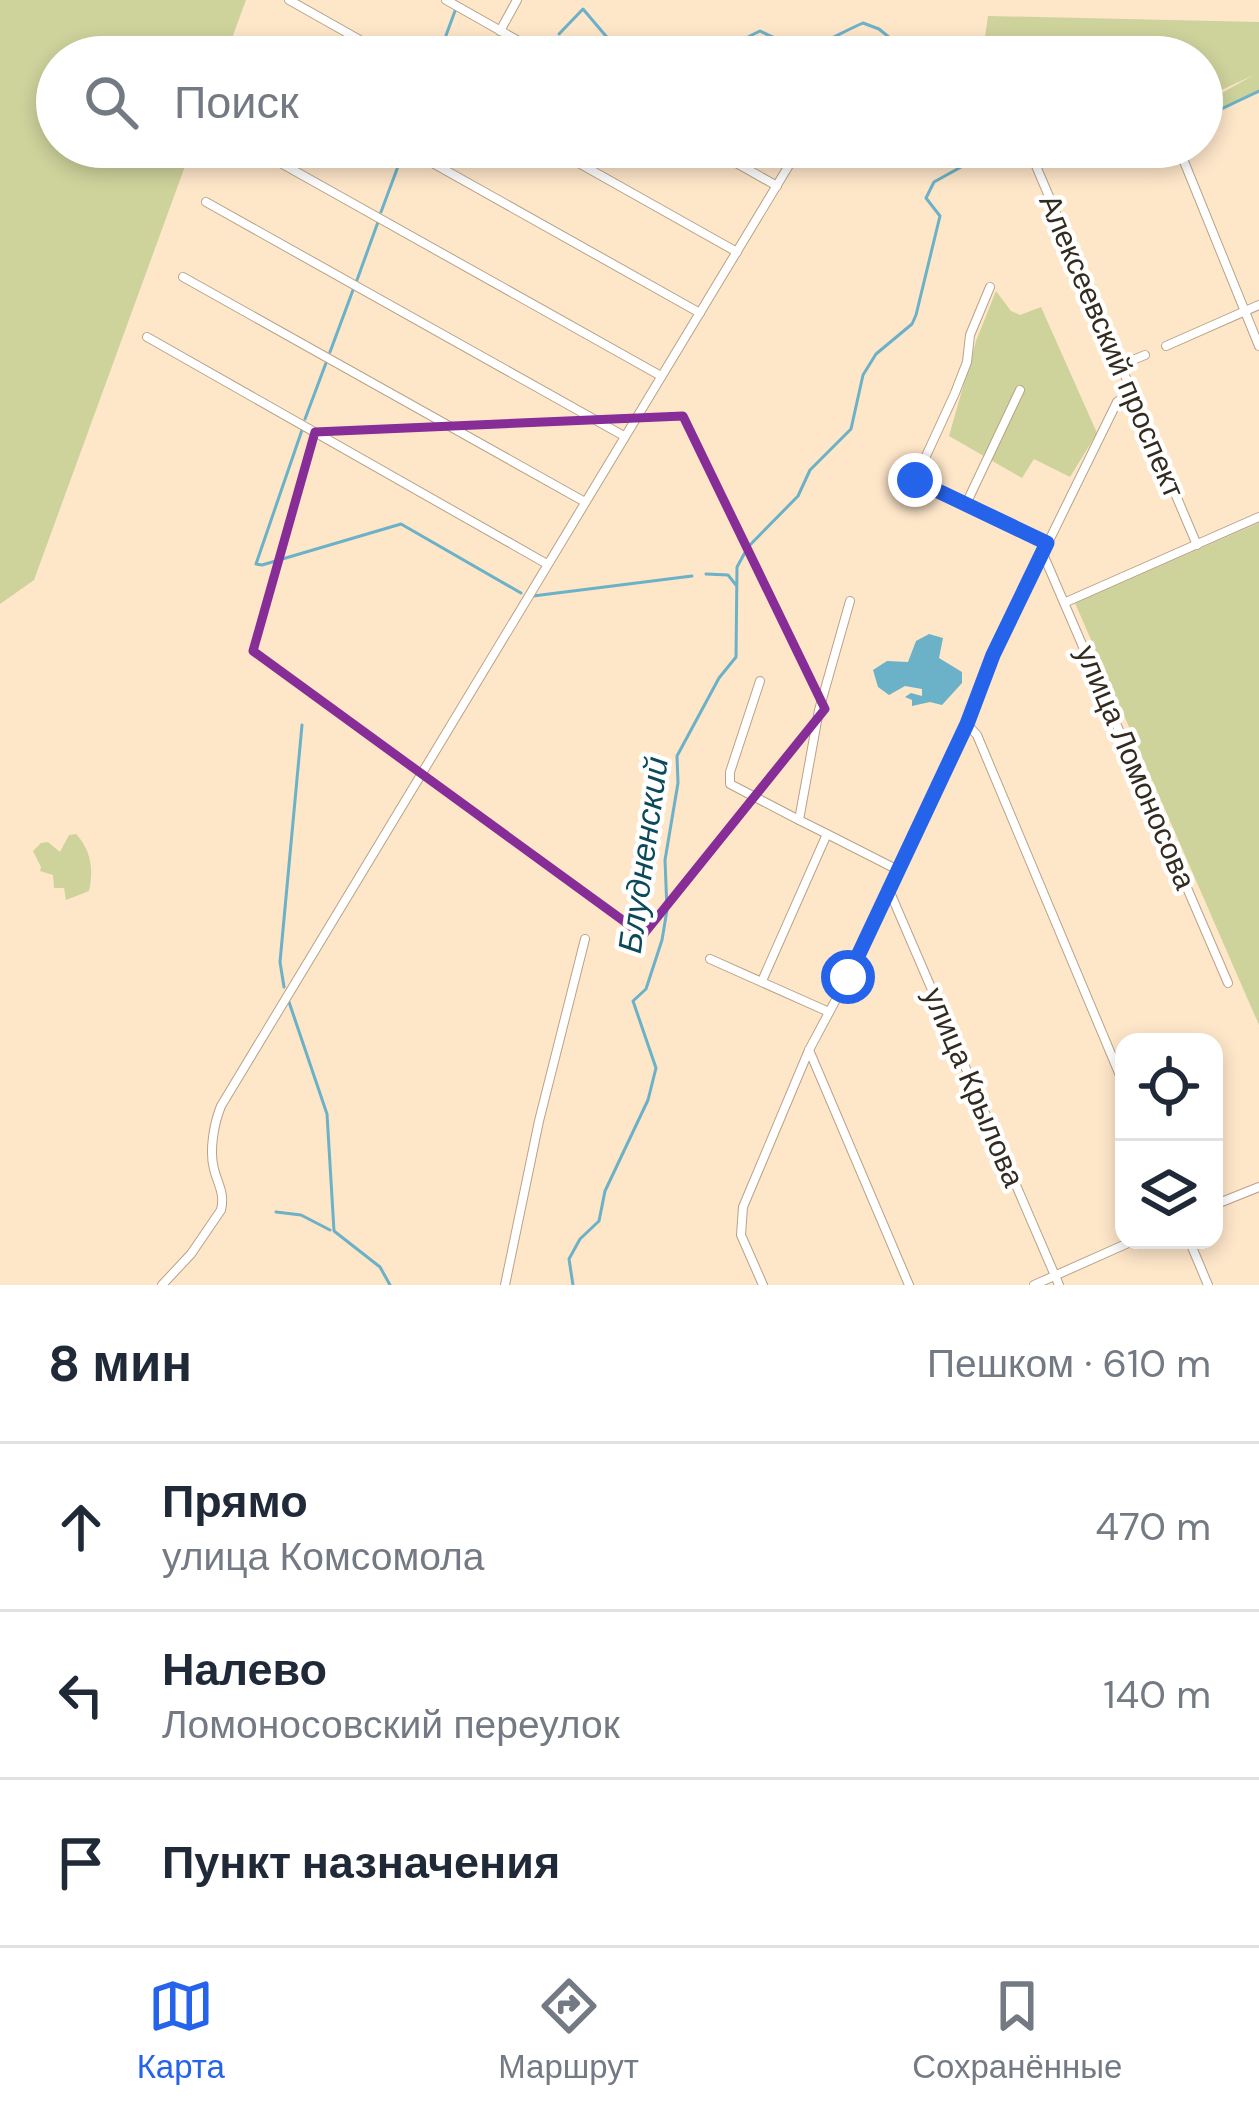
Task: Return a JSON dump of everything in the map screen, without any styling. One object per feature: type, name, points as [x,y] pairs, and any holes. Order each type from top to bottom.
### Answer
[{"type":"street","points":[[289,0],[353,36]]},
{"type":"street","points":[[446,0],[509,36]]},
{"type":"street","points":[[500,31],[517,0]]},
{"type":"street","points":[[290,168],[661,376]]},
{"type":"street","points":[[441,168],[700,313]]},
{"type":"street","points":[[587,168],[736,252]]},
{"type":"street","points":[[746,168],[777,185]]},
{"type":"street","points":[[162,1285],[191,1254],[224,1202],[212,1165],[221,1106],[787,168]]},
{"type":"street","name":"Алексеевский проспект","points":[[1037,168],[1197,545]]},
{"type":"street","points":[[1187,168],[1259,346]]},
{"type":"street","points":[[206,202],[624,436]]},
{"type":"street","points":[[183,278],[585,502]]},
{"type":"street","points":[[990,287],[970,335],[967,362],[955,394],[915,480],[1045,548]]},
{"type":"street","points":[[1166,346],[1259,305]]},
{"type":"street","points":[[147,337],[548,564]]},
{"type":"street","points":[[1120,365],[1145,355]]},
{"type":"street","points":[[966,504],[1020,390]]},
{"type":"street","points":[[763,1285],[740,1222],[809,1050],[889,890],[1045,548],[1117,402],[1131,392]]},
{"type":"street","points":[[1066,602],[1259,517]]},
{"type":"street","name":"улица Ломоносова","points":[[1045,548],[1228,983]]},
{"type":"street","points":[[799,820],[819,710],[850,601]]},
{"type":"street","points":[[760,681],[730,784],[898,870]]},
{"type":"street","points":[[967,724],[977,735],[1115,1064]]},
{"type":"street","points":[[762,981],[827,834]]},
{"type":"street","name":"улица Крылова","points":[[889,890],[1057,1280]]},
{"type":"street","points":[[505,1285],[539,1121],[585,938]]},
{"type":"street","points":[[710,959],[830,1012]]},
{"type":"street","points":[[809,1050],[909,1285]]},
{"type":"street","points":[[1223,1201],[1259,1187]]},
{"type":"street","points":[[1034,1285],[1057,1280],[1117,1249]]},
{"type":"street","points":[[1193,1249],[1208,1285]]},
{"type":"highlighted area","points":[[683,416],[825,709],[643,935],[253,651],[315,432]]},
{"type":"green space","points":[[0,0],[246,0],[233,36],[36,36],[36,168],[184,168],[34,580],[0,604]]},
{"type":"green space","points":[[988,16],[1259,22],[1259,91],[1223,110],[1223,92],[1254,75],[1223,89],[1223,36],[985,36]]},
{"type":"green space","points":[[996,291],[1020,315],[1041,307],[1097,433],[1070,477],[1034,459],[1022,478],[949,436],[976,341]]},
{"type":"green space","points":[[1259,523],[1259,1025],[1075,603]]},
{"type":"green space","points":[[76,834],[88,854],[89,891],[66,900],[64,888],[54,888],[53,875],[40,871],[33,851],[48,842],[60,852],[69,835]]},
{"type":"water","points":[[929,634],[943,638],[939,658],[962,672],[962,683],[942,705],[912,706],[912,700],[905,697],[911,693],[922,696],[922,689],[905,686],[889,695],[878,687],[873,670],[887,661],[908,662],[916,641]]},
{"type":"waterway","points":[[559,34],[583,9],[606,36]]},
{"type":"waterway","points":[[446,36],[455,11]]},
{"type":"waterway","points":[[835,36],[863,23],[888,36]]},
{"type":"waterway","points":[[750,36],[760,31],[772,36]]},
{"type":"waterway","name":"Блудненский","points":[[1223,108],[1259,91]]},
{"type":"waterway","points":[[381,212],[397,168]]},
{"type":"waterway","name":"Блудненский","points":[[573,1285],[569,1259],[580,1239],[599,1221],[605,1191],[648,1100],[656,1068],[633,1001],[646,989],[662,940],[677,756],[719,678],[736,657],[737,567],[748,547],[798,496],[810,470],[851,429],[863,375],[876,354],[912,324],[940,216],[926,198],[934,182],[959,168]]},
{"type":"waterway","points":[[357,280],[378,222]]},
{"type":"waterway","points":[[330,352],[353,290]]},
{"type":"waterway","points":[[305,419],[326,363]]},
{"type":"waterway","points":[[302,430],[256,564],[401,524],[521,593]]},
{"type":"waterway","points":[[706,574],[728,575],[736,585]]},
{"type":"waterway","points":[[533,596],[692,576]]},
{"type":"waterway","points":[[284,987],[280,962],[302,725]]},
{"type":"waterway","points":[[289,1002],[327,1114],[334,1231],[380,1267],[390,1285]]},
{"type":"waterway","points":[[276,1212],[301,1215],[330,1230]]},
{"type":"route","points":[[848,977],[1047,543],[915,480]]}]
